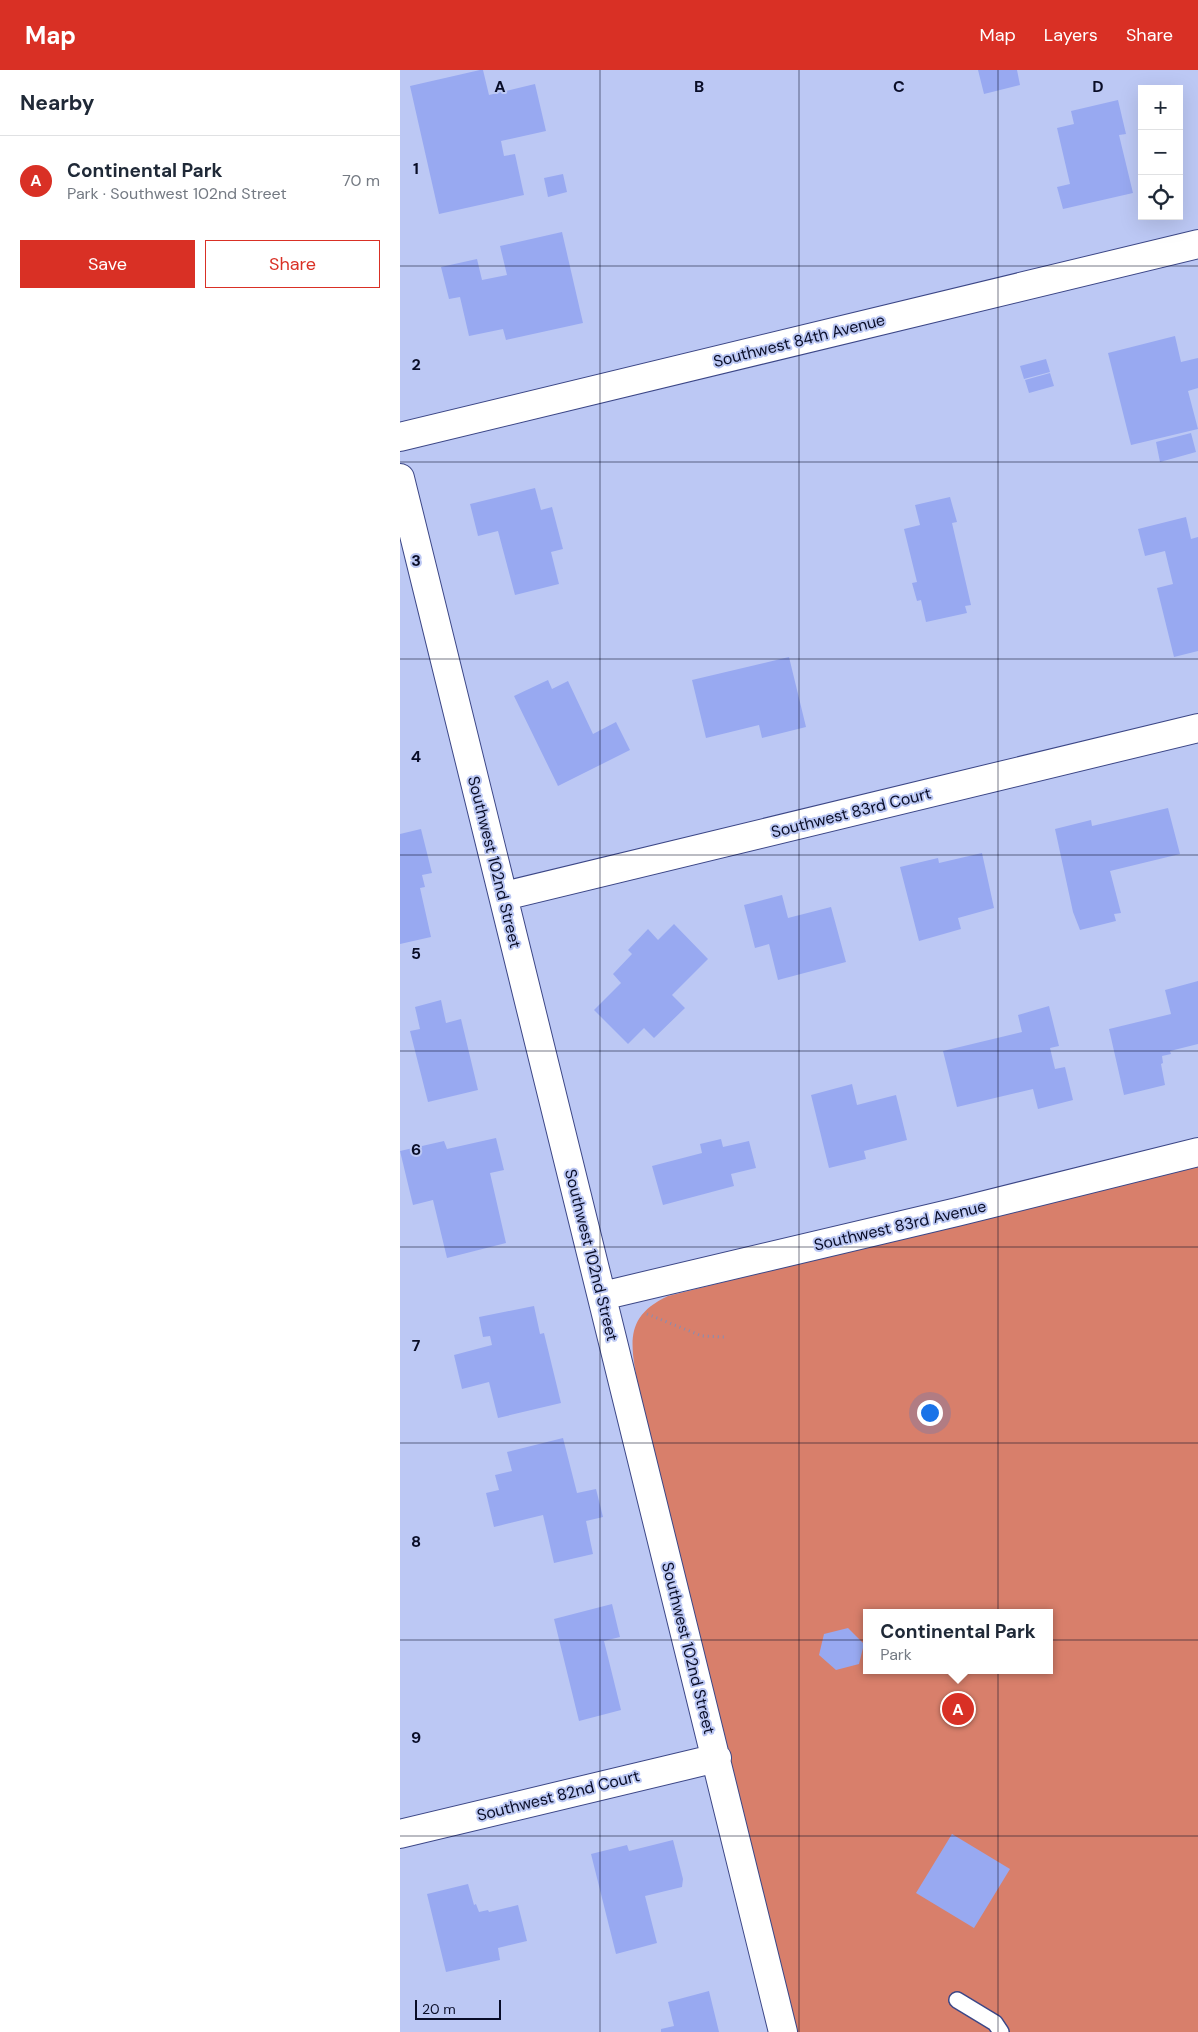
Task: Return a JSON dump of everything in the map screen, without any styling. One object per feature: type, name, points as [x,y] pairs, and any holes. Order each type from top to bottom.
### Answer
[{"type":"street","name":"Southwest 84th Avenue","points":[[400,437],[1198,244]]},
{"type":"street","name":"Southwest 102nd Street","points":[[400,478],[783,2032]]},
{"type":"street","name":"Southwest 83rd Court","points":[[504,896],[1198,728]]},
{"type":"street","name":"Southwest 83rd Avenue","points":[[602,1296],[947,1215],[1198,1152]]},
{"type":"street","name":"Southwest 82nd Court","points":[[400,1834],[716,1758]]},
{"type":"lane","points":[[957,2000],[995,2023],[1001,2032]]},
{"type":"path","points":[[645,1313],[702,1336],[725,1337]]},
{"type":"shaded area","points":[[1198,1164],[1198,2032],[797,2032],[638,1386],[633,1358],[634,1334],[637,1323],[643,1313],[668,1296]]},
{"type":"building","points":[[483,70],[489,95],[535,84],[546,131],[501,141],[504,156],[515,154],[524,195],[439,214],[410,86]]},
{"type":"building","points":[[978,70],[1017,70],[1020,85],[984,94]]},
{"type":"building","points":[[1118,100],[1126,134],[1119,135],[1133,193],[1063,209],[1057,187],[1070,184],[1057,128],[1074,124],[1071,111]]},
{"type":"building","points":[[563,174],[567,192],[548,197],[544,178]]},
{"type":"building","points":[[562,232],[583,323],[506,340],[503,329],[469,336],[460,297],[449,299],[441,267],[477,259],[482,280],[507,275],[500,246]]},
{"type":"building","points":[[1175,336],[1181,362],[1198,358],[1198,388],[1188,391],[1198,429],[1131,445],[1108,353]]},
{"type":"building","points":[[1046,359],[1050,372],[1024,379],[1020,366]]},
{"type":"building","points":[[1050,373],[1054,386],[1029,393],[1025,380]]},
{"type":"building","points":[[1191,433],[1196,452],[1160,462],[1156,442]]},
{"type":"building","points":[[535,488],[541,510],[552,507],[563,549],[551,552],[559,584],[515,595],[498,531],[478,536],[470,504]]},
{"type":"building","points":[[950,497],[957,522],[952,523],[971,605],[965,606],[967,613],[926,622],[921,600],[917,601],[912,583],[917,582],[904,529],[920,525],[915,505]]},
{"type":"building","points":[[1186,517],[1191,539],[1198,537],[1198,651],[1174,657],[1157,588],[1173,584],[1165,551],[1145,556],[1138,529]]},
{"type":"building","points":[[789,657],[806,727],[762,738],[759,725],[706,738],[692,680]]},
{"type":"building","points":[[548,680],[552,689],[568,681],[593,734],[616,722],[630,750],[558,786],[514,696]]},
{"type":"building","points":[[1168,808],[1180,854],[1110,871],[1121,913],[1114,914],[1116,921],[1080,930],[1073,912],[1055,829],[1091,820],[1092,826]]},
{"type":"building","points":[[421,829],[432,873],[422,875],[425,887],[420,888],[431,937],[400,944],[400,834]]},
{"type":"building","points":[[982,853],[994,908],[958,918],[961,929],[919,941],[900,867],[938,858],[939,863]]},
{"type":"building","points":[[782,895],[788,918],[831,907],[846,962],[778,980],[769,944],[755,948],[744,905]]},
{"type":"building","points":[[674,924],[708,959],[672,995],[685,1008],[654,1038],[644,1028],[628,1044],[594,1010],[621,983],[613,974],[632,954],[628,950],[648,929],[658,940]]},
{"type":"building","points":[[1198,981],[1198,1044],[1170,1051],[1171,1054],[1162,1056],[1163,1063],[1161,1064],[1165,1085],[1124,1095],[1109,1029],[1171,1014],[1165,990]]},
{"type":"building","points":[[441,1000],[446,1023],[461,1019],[478,1090],[428,1102],[410,1031],[420,1029],[415,1007]]},
{"type":"building","points":[[1049,1006],[1059,1046],[1050,1048],[1055,1069],[1065,1067],[1073,1100],[1038,1109],[1033,1089],[957,1107],[943,1051],[1022,1032],[1018,1015]]},
{"type":"building","points":[[852,1084],[857,1105],[896,1095],[907,1140],[864,1151],[866,1159],[829,1168],[811,1095]]},
{"type":"building","points":[[496,1138],[504,1170],[490,1173],[506,1243],[447,1258],[433,1200],[413,1205],[400,1151],[444,1141],[447,1149]]},
{"type":"building","points":[[721,1139],[723,1147],[749,1141],[756,1168],[731,1174],[734,1186],[663,1205],[652,1166],[702,1153],[700,1144]]},
{"type":"building","points":[[534,1306],[540,1334],[544,1333],[561,1403],[498,1418],[489,1382],[462,1389],[454,1355],[492,1345],[490,1336],[483,1337],[479,1317]]},
{"type":"building","points":[[563,1438],[577,1493],[596,1489],[603,1517],[586,1521],[593,1554],[554,1563],[543,1515],[494,1527],[486,1493],[499,1490],[495,1475],[512,1471],[507,1452]]},
{"type":"building","points":[[612,1604],[620,1637],[604,1641],[621,1710],[579,1721],[554,1619]]},
{"type":"building","points":[[848,1628],[863,1643],[859,1664],[836,1670],[819,1655],[824,1634]]},
{"type":"building","points":[[952,1834],[1010,1869],[974,1928],[916,1893]]},
{"type":"building","points":[[673,1840],[683,1879],[682,1887],[645,1896],[657,1943],[616,1954],[591,1854],[627,1845],[629,1851]]},
{"type":"building","points":[[468,1884],[474,1905],[476,1904],[479,1912],[488,1910],[489,1912],[518,1905],[527,1941],[498,1948],[500,1960],[446,1972],[427,1894]]},
{"type":"building","points":[[709,1991],[719,2032],[661,2032],[661,2029],[674,2026],[668,2002]]},
{"type":"place","name":"Continental Park","points":[[958,1709]]}]
